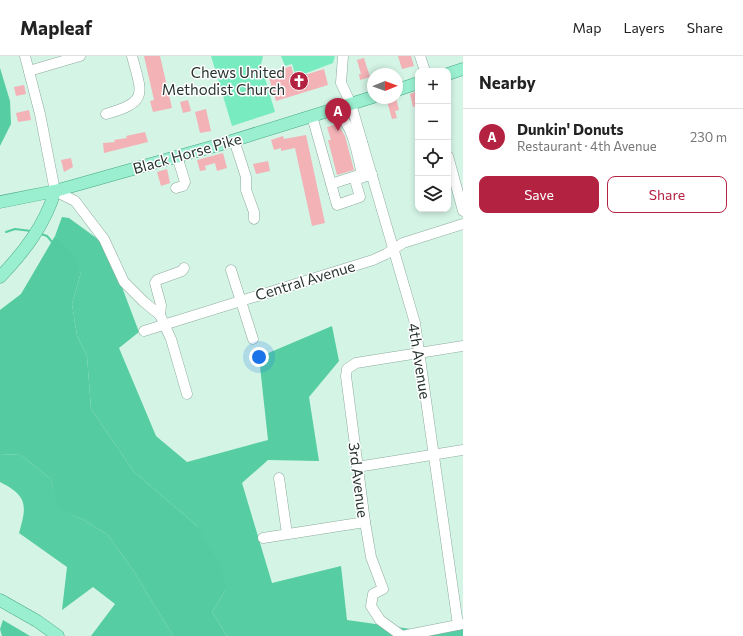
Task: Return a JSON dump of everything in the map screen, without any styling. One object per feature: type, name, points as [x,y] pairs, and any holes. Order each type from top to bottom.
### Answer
[{"type":"main road","points":[[451,73],[463,69]]},
{"type":"main road","points":[[403,88],[415,84]]},
{"type":"main road","name":"Black Horse Pike","points":[[0,202],[56,191],[234,140],[367,99]]},
{"type":"main road","points":[[0,277],[21,255],[32,240],[51,205],[56,191]]},
{"type":"main road","points":[[0,600],[37,621],[58,636]]},
{"type":"street","points":[[25,56],[40,114],[56,191],[75,202],[104,239],[124,282],[144,302],[160,315],[166,324],[187,394]]},
{"type":"street","points":[[29,71],[80,56]]},
{"type":"street","points":[[106,114],[127,108],[137,99],[141,89],[132,56]]},
{"type":"street","name":"4th Avenue","points":[[343,56],[341,82],[351,104],[361,176],[394,248],[415,323],[460,625]]},
{"type":"street","points":[[420,56],[424,68]]},
{"type":"street","points":[[312,116],[337,204],[360,197],[361,176],[355,145],[346,120],[338,115],[336,108]]},
{"type":"street","points":[[234,140],[246,177],[246,190],[254,212],[254,219]]},
{"type":"street","points":[[176,188],[183,186],[185,182],[177,156]]},
{"type":"street","points":[[451,167],[463,211]]},
{"type":"street","points":[[331,184],[361,176]]},
{"type":"street","name":"Central Avenue","points":[[144,331],[372,260],[403,243],[463,224]]},
{"type":"street","points":[[160,315],[161,305],[155,283],[156,280],[182,271],[184,268]]},
{"type":"street","points":[[231,270],[253,339]]},
{"type":"street","points":[[420,352],[463,346]]},
{"type":"street","name":"3rd Avenue","points":[[402,636],[380,620],[371,606],[373,594],[383,589],[371,557],[357,467],[346,376],[347,369],[356,363],[420,352]]},
{"type":"street","points":[[357,467],[463,450]]},
{"type":"street","points":[[279,478],[287,534]]},
{"type":"street","points":[[263,538],[365,522]]},
{"type":"street","points":[[402,636],[460,625]]},
{"type":"shaded area","points":[[211,56],[263,56],[261,65],[275,112],[232,126]]},
{"type":"shaded area","points":[[281,56],[335,56],[333,63],[296,77],[292,64],[285,66]]},
{"type":"shaded area","points":[[0,68],[10,101],[11,124],[0,146]]},
{"type":"shaded area","points":[[62,217],[69,218],[106,245],[139,332],[119,348],[156,436],[187,462],[268,440],[259,357],[332,326],[339,361],[309,397],[319,461],[268,460],[242,483],[272,583],[341,566],[347,620],[418,630],[463,622],[463,636],[227,636],[212,612],[225,591],[196,525],[134,472],[91,409],[87,356],[77,336],[72,304],[81,272],[55,236]]},
{"type":"shaded area","points":[[55,236],[70,251],[81,272],[72,304],[77,336],[87,356],[91,409],[134,472],[196,525],[216,558],[224,575],[225,591],[212,612],[227,636],[173,636],[133,570],[108,535],[84,520],[59,509],[51,479],[21,455],[0,454],[0,310],[21,294]]},
{"type":"shaded area","points":[[0,454],[21,455],[51,479],[60,509],[84,520],[108,535],[133,570],[173,636],[91,636],[115,604],[93,587],[62,610],[67,567],[19,533],[24,509],[23,503],[16,492],[0,482]]},
{"type":"shaded area","points":[[3,620],[30,636],[2,636],[0,629]]},
{"type":"building","points":[[144,56],[160,56],[172,108],[153,112],[150,101],[154,100]]},
{"type":"building","points":[[398,56],[411,56],[414,66],[402,68]]},
{"type":"building","points":[[364,58],[367,68],[367,78],[360,80],[359,74],[361,74],[357,60]]},
{"type":"building","name":"Chews United Methodist Church","points":[[291,66],[295,78],[324,69],[328,85],[276,101],[268,74]]},
{"type":"building","points":[[24,85],[26,94],[16,96],[14,87]]},
{"type":"building","points":[[415,92],[415,107],[413,107],[410,94]]},
{"type":"building","points":[[188,100],[191,111],[183,113],[180,102]]},
{"type":"building","points":[[388,104],[398,104],[399,110],[395,111],[397,118],[392,119]]},
{"type":"building","points":[[206,109],[211,131],[200,133],[195,112]]},
{"type":"building","points":[[29,110],[31,120],[18,122],[16,113]]},
{"type":"building","points":[[338,124],[345,136],[354,170],[337,175],[328,140],[331,140],[327,127]]},
{"type":"building","points":[[145,132],[148,142],[104,153],[103,143],[115,142],[114,140],[127,138],[126,136]]},
{"type":"building","points":[[306,135],[325,223],[312,226],[295,148],[281,151],[281,148],[274,150],[271,140],[283,136],[284,139]]},
{"type":"building","points":[[223,153],[227,168],[217,171],[215,163],[205,166],[206,170],[200,171],[197,160]]},
{"type":"building","points":[[71,158],[73,167],[64,172],[61,160]]},
{"type":"building","points":[[268,161],[270,171],[256,174],[253,164]]},
{"type":"building","points":[[167,169],[170,183],[161,186],[157,172]]},
{"type":"waterway","points":[[6,232],[15,229],[31,231]]},
{"type":"waterway","points":[[41,234],[47,236],[53,243]]},
{"type":"place","name":"Chews United Methodist Church","points":[[299,81]]},
{"type":"place","name":"Dunkin' Donuts","points":[[338,131]]}]
